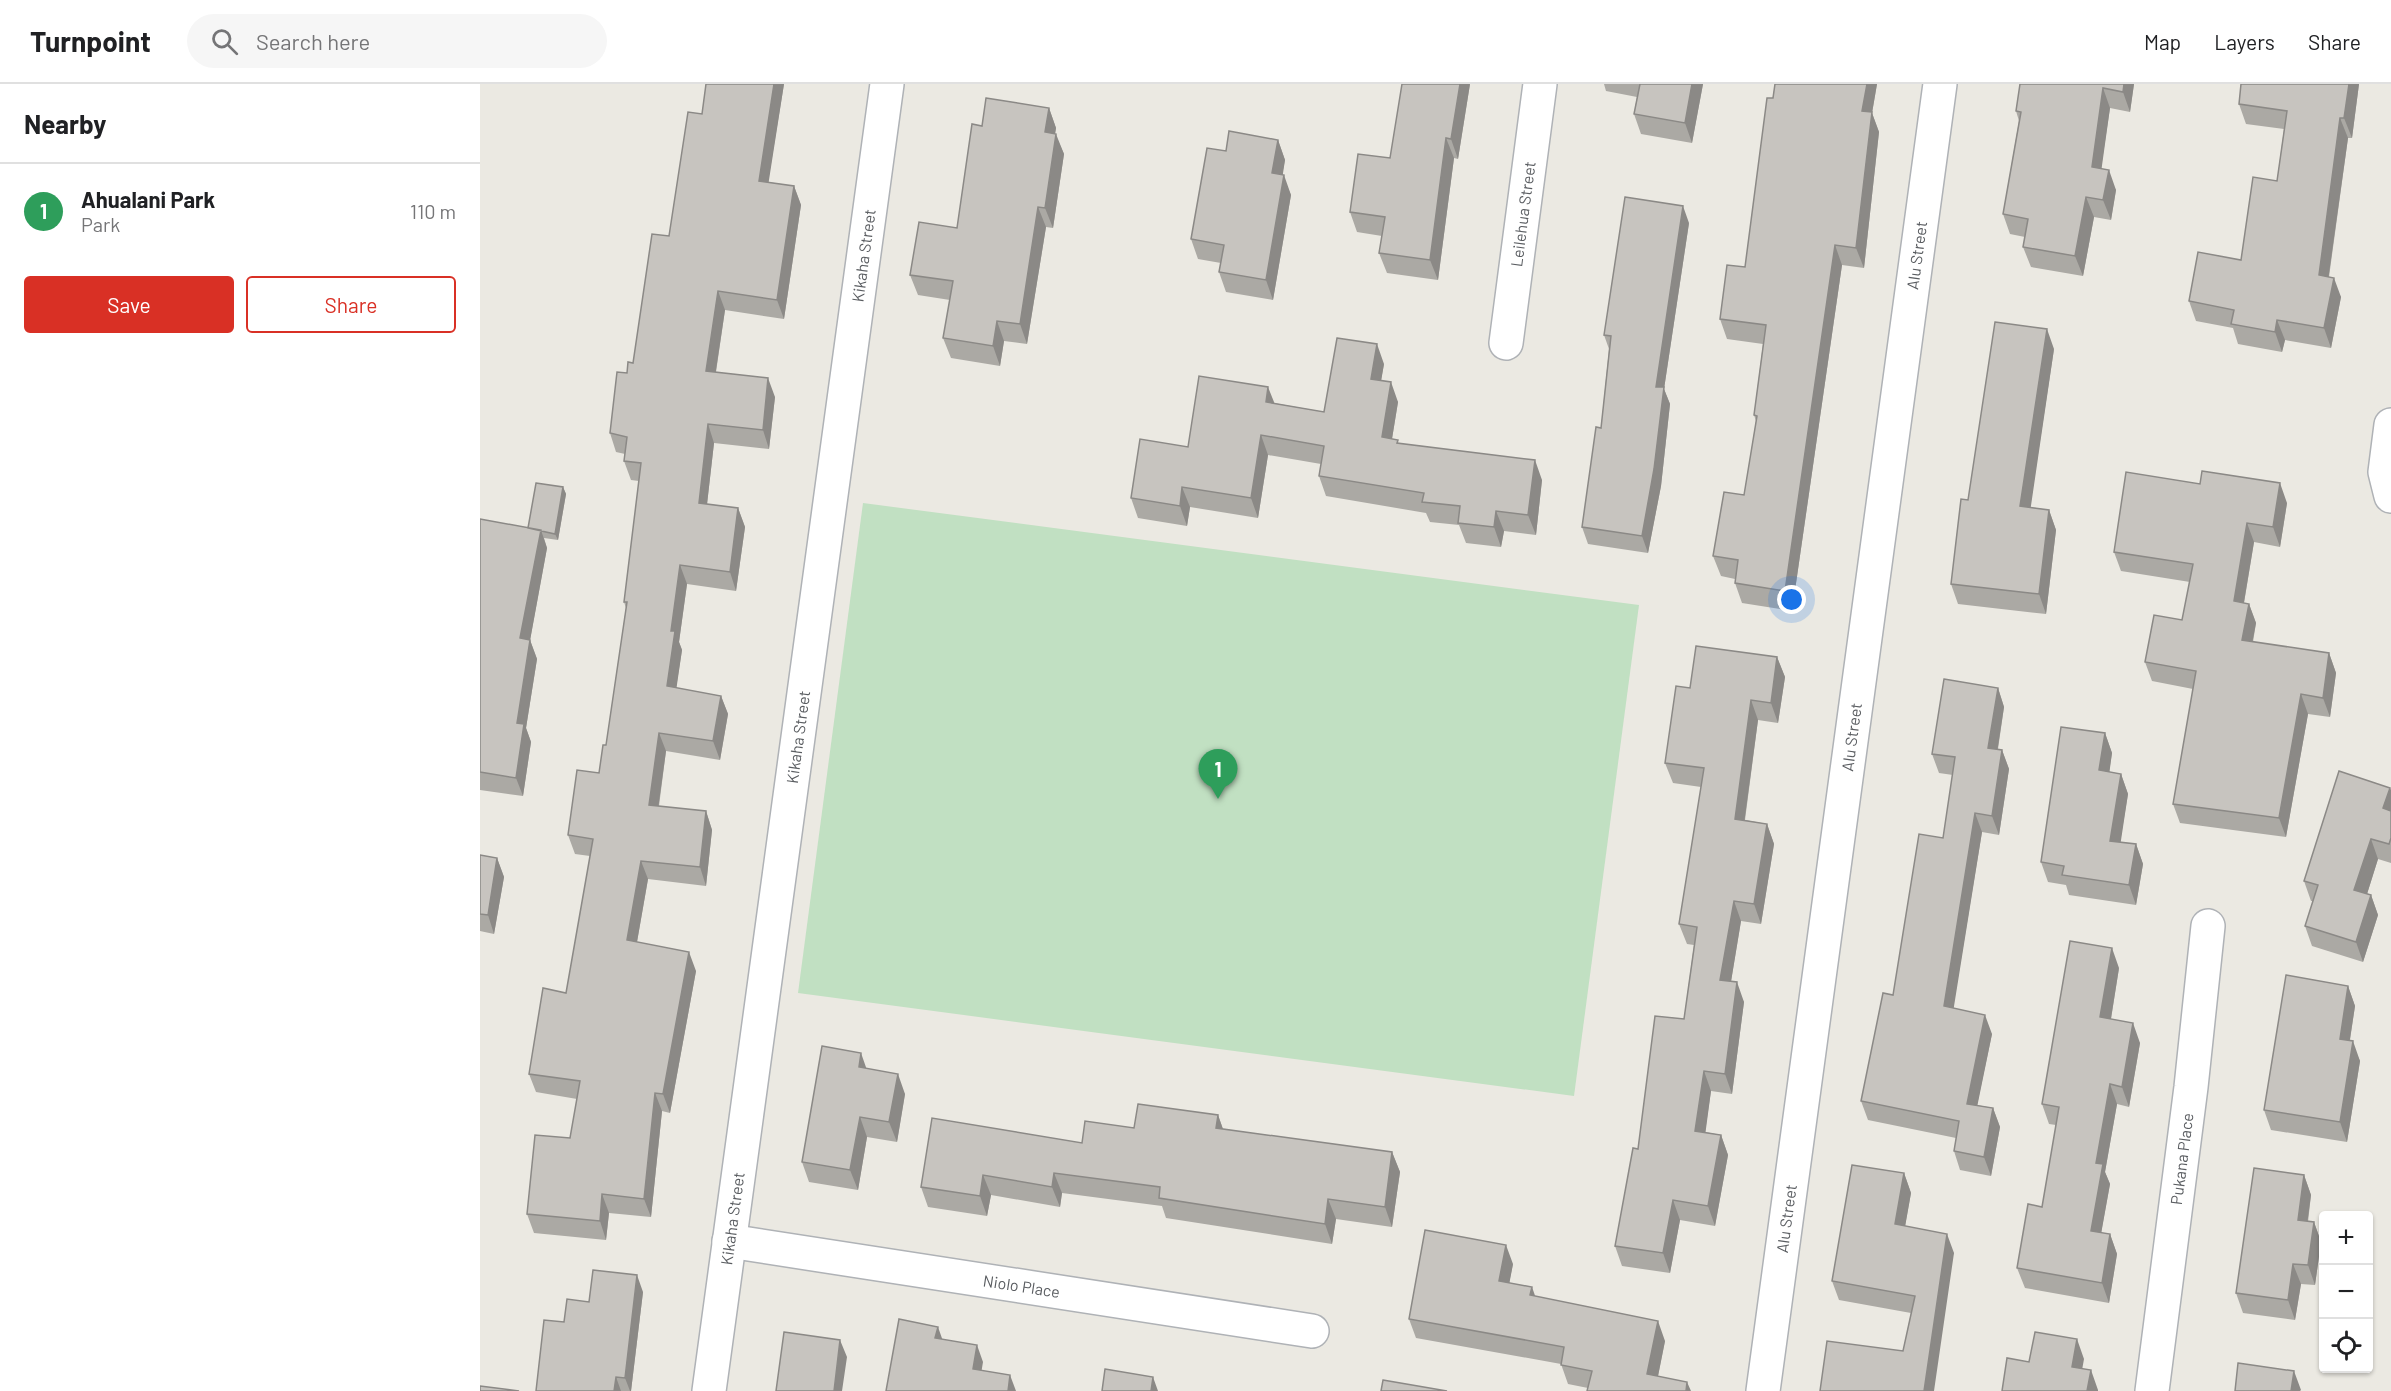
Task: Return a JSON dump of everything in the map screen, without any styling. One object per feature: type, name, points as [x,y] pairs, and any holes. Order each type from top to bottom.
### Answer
[{"type":"street","name":"Kikaha Street","points":[[708,1391],[886,84]]},
{"type":"street","name":"Leilehua Street","points":[[1506,343],[1540,84]]},
{"type":"street","name":"Alu Street","points":[[1764,1391],[1940,84]]},
{"type":"street","points":[[2391,425],[2385,472],[2391,496]]},
{"type":"street","name":"Pukana Place","points":[[2152,1391],[2191,1087],[2208,926]]},
{"type":"street","name":"Niolo Place","points":[[729,1241],[1312,1331]]},
{"type":"green space","points":[[863,503],[1639,605],[1574,1096],[798,993]]},
{"type":"building","points":[[706,84],[774,84],[759,181],[794,186],[777,300],[718,291],[706,371],[768,378],[763,430],[708,424],[699,503],[738,508],[730,572],[680,565],[671,631],[675,631],[667,686],[721,696],[713,741],[659,733],[649,805],[706,811],[700,867],[641,861],[627,940],[689,952],[663,1094],[655,1093],[644,1199],[602,1194],[600,1221],[527,1214],[535,1135],[570,1138],[580,1081],[529,1074],[543,988],[566,993],[593,839],[568,835],[577,770],[599,773],[603,745],[606,745],[627,602],[624,602],[641,463],[624,461],[627,437],[610,433],[617,372],[627,373],[628,362],[633,363],[652,234],[669,236],[688,112],[702,114]]},
{"type":"building","points":[[1402,84],[1460,84],[1451,139],[1446,138],[1430,260],[1379,253],[1385,217],[1350,212],[1358,154],[1390,158]]},
{"type":"building","points":[[1640,84],[1692,84],[1685,123],[1634,114]]},
{"type":"building","points":[[1775,84],[1867,84],[1862,111],[1872,112],[1856,248],[1835,245],[1785,591],[1735,583],[1738,560],[1713,556],[1724,492],[1744,495],[1757,416],[1754,415],[1766,325],[1720,319],[1727,265],[1745,267],[1767,98],[1773,98]]},
{"type":"building","points":[[2020,84],[2124,84],[2123,92],[2103,88],[2092,167],[2109,170],[2103,200],[2086,197],[2075,256],[2023,247],[2028,219],[2003,214],[2021,112],[2016,111]]},
{"type":"building","points":[[2241,84],[2349,84],[2344,118],[2340,118],[2319,275],[2334,278],[2324,328],[2277,320],[2275,332],[2231,324],[2234,310],[2189,301],[2198,252],[2241,260],[2253,177],[2277,181],[2287,111],[2239,104]]},
{"type":"building","points":[[986,98],[1049,108],[1045,132],[1056,134],[1045,208],[1038,207],[1020,324],[997,321],[993,346],[943,338],[953,281],[910,275],[919,222],[957,228],[972,124],[982,126]]},
{"type":"building","points":[[1229,131],[1278,140],[1272,173],[1284,175],[1266,280],[1219,272],[1224,245],[1191,239],[1207,148],[1226,151]]},
{"type":"building","points":[[1625,197],[1683,206],[1656,387],[1664,387],[1654,469],[1642,536],[1582,527],[1596,427],[1601,428],[1611,336],[1604,335]]},
{"type":"building","points":[[1995,322],[2047,329],[2020,506],[2049,510],[2039,594],[1951,584],[1961,499],[1968,500]]},
{"type":"building","points":[[1337,338],[1377,344],[1371,379],[1391,382],[1382,437],[1398,440],[1397,443],[1535,460],[1528,515],[1496,511],[1494,527],[1458,523],[1460,506],[1422,502],[1424,493],[1319,476],[1324,446],[1261,435],[1251,498],[1182,487],[1180,506],[1131,498],[1140,439],[1188,447],[1199,376],[1268,387],[1266,402],[1324,412]]},
{"type":"building","points":[[2202,471],[2280,483],[2273,527],[2247,523],[2234,601],[2249,604],[2242,640],[2329,653],[2323,698],[2301,694],[2279,818],[2173,804],[2196,671],[2145,662],[2154,615],[2182,620],[2193,564],[2114,552],[2126,472],[2200,484]]},
{"type":"building","points":[[536,483],[563,487],[555,534],[528,528]]},
{"type":"building","points":[[480,519],[541,530],[520,638],[530,640],[517,723],[524,724],[516,778],[480,772]]},
{"type":"building","points":[[1696,646],[1777,657],[1771,703],[1751,700],[1735,819],[1767,824],[1754,904],[1734,901],[1720,980],[1737,982],[1725,1074],[1704,1071],[1695,1131],[1721,1135],[1708,1206],[1673,1200],[1663,1253],[1615,1246],[1633,1148],[1638,1149],[1655,1016],[1684,1019],[1697,927],[1679,924],[1704,768],[1665,763],[1676,686],[1690,688]]},
{"type":"building","points":[[1944,679],[1998,688],[1988,748],[2002,750],[1992,816],[1975,813],[1944,1006],[1985,1015],[1967,1104],[1993,1108],[1984,1157],[1954,1151],[1959,1121],[1861,1101],[1883,993],[1893,995],[1919,834],[1943,838],[1955,757],[1932,754]]},
{"type":"building","points":[[2061,727],[2105,733],[2099,770],[2121,774],[2110,841],[2136,844],[2129,885],[2062,875],[2064,866],[2041,862]]},
{"type":"building","points":[[2339,771],[2390,788],[2383,808],[2391,811],[2389,844],[2371,839],[2354,890],[2371,895],[2356,942],[2305,926],[2318,885],[2304,881]]},
{"type":"building","points":[[480,855],[497,858],[488,915],[480,914]]},
{"type":"building","points":[[2070,941],[2112,948],[2100,1017],[2133,1023],[2122,1087],[2110,1084],[2096,1163],[2103,1164],[2091,1231],[2110,1234],[2102,1283],[2017,1268],[2028,1204],[2042,1207],[2059,1107],[2042,1104]]},
{"type":"building","points":[[2286,975],[2348,986],[2340,1039],[2353,1041],[2340,1122],[2264,1110]]},
{"type":"building","points":[[822,1046],[861,1053],[859,1067],[898,1074],[889,1122],[860,1117],[850,1170],[802,1162]]},
{"type":"building","points":[[1138,1104],[1218,1115],[1216,1128],[1392,1152],[1385,1207],[1328,1199],[1325,1224],[1159,1198],[1160,1187],[1054,1173],[1052,1187],[983,1175],[980,1196],[921,1187],[932,1118],[1082,1143],[1085,1121],[1134,1128]]},
{"type":"building","points":[[1852,1165],[1904,1173],[1895,1224],[1947,1234],[1924,1391],[1820,1391],[1827,1341],[1903,1351],[1915,1296],[1832,1281]]},
{"type":"building","points":[[2254,1168],[2304,1175],[2298,1220],[2314,1222],[2308,1265],[2293,1264],[2288,1300],[2236,1293]]},
{"type":"building","points":[[1425,1230],[1506,1245],[1499,1281],[1532,1287],[1530,1295],[1658,1321],[1647,1374],[1687,1382],[1686,1391],[1587,1391],[1592,1371],[1561,1365],[1564,1347],[1409,1319]]},
{"type":"building","points":[[593,1270],[637,1275],[625,1378],[616,1377],[614,1391],[536,1391],[544,1320],[564,1322],[567,1299],[589,1302]]},
{"type":"building","points":[[899,1319],[938,1327],[935,1338],[977,1345],[973,1369],[1010,1375],[1008,1391],[886,1391]]},
{"type":"building","points":[[784,1332],[840,1340],[834,1391],[776,1391]]},
{"type":"building","points":[[2035,1332],[2077,1339],[2072,1367],[2091,1370],[2087,1391],[2002,1391],[2007,1358],[2029,1362]]},
{"type":"building","points":[[2238,1363],[2294,1371],[2291,1391],[2235,1391]]},
{"type":"building","points":[[1105,1369],[1153,1377],[1151,1391],[1102,1391]]},
{"type":"building","points":[[1383,1380],[1447,1391],[1381,1391]]},
{"type":"building","points":[[480,1386],[519,1391],[480,1391]]},
{"type":"place","name":"Ahualani Park","points":[[1218,799]]}]
